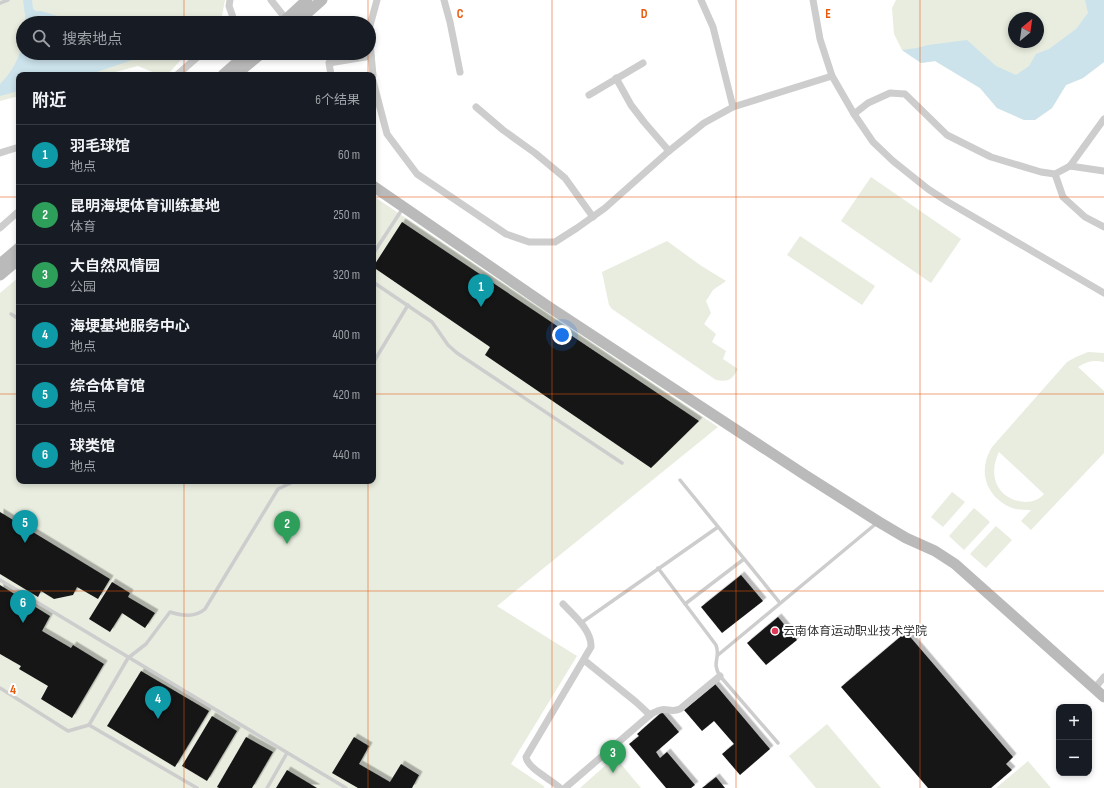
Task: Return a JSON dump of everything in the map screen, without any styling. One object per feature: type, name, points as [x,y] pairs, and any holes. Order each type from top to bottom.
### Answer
[{"type":"street","points":[[230,0],[229,6],[233,16]]},
{"type":"street","points":[[271,0],[283,16]]},
{"type":"street","points":[[293,16],[307,0]]},
{"type":"street","points":[[297,16],[322,0]]},
{"type":"street","points":[[373,16],[377,0]]},
{"type":"street","points":[[444,0],[460,72]]},
{"type":"street","points":[[701,0],[713,27],[733,107]]},
{"type":"street","points":[[813,0],[820,39],[832,76],[854,114],[873,142],[893,161],[928,189],[967,214],[1104,293]]},
{"type":"street","points":[[180,72],[194,60]]},
{"type":"street","points":[[226,72],[240,60]]},
{"type":"street","points":[[239,72],[253,60]]},
{"type":"street","points":[[331,72],[330,63],[348,60]]},
{"type":"street","points":[[371,60],[372,72]]},
{"type":"street","points":[[589,95],[643,63]]},
{"type":"street","points":[[376,92],[386,134],[418,174],[506,234],[529,242],[555,242],[605,208],[669,151],[704,123],[733,107],[832,76]]},
{"type":"street","points":[[616,78],[635,111],[669,151]]},
{"type":"street","points":[[854,114],[868,103],[890,93],[905,94],[947,135],[991,157],[1041,172],[1055,174],[1070,166],[1104,119]]},
{"type":"street","points":[[476,107],[503,130],[535,152],[565,178],[593,217]]},
{"type":"street","points":[[0,153],[16,148]]},
{"type":"street","points":[[1070,166],[1104,171]]},
{"type":"street","points":[[1055,174],[1063,196],[1085,217],[1104,227]]},
{"type":"street","points":[[376,188],[549,307],[879,522],[906,538],[935,551],[955,564],[1104,697]]},
{"type":"street","points":[[0,228],[16,214]]},
{"type":"street","points":[[0,264],[16,251]]},
{"type":"street","points":[[0,275],[16,261]]},
{"type":"street","points":[[560,788],[532,767],[527,762],[526,757],[591,647],[588,632],[563,604]]},
{"type":"street","points":[[584,660],[650,715]]},
{"type":"street","points":[[565,788],[650,715],[662,708],[676,711],[680,709],[720,676]]},
{"type":"street","points":[[1094,689],[1104,677]]},
{"type":"lane","points":[[0,3],[8,0]]},
{"type":"lane","points":[[376,249],[404,207]]},
{"type":"lane","points":[[376,284],[432,322],[448,344],[457,353],[622,463]]},
{"type":"lane","points":[[376,358],[408,305]]},
{"type":"lane","points":[[11,314],[16,317]]},
{"type":"lane","points":[[680,480],[780,603]]},
{"type":"lane","points":[[0,688],[68,732],[89,725],[128,658],[146,644],[170,612],[181,616],[199,614],[205,609],[278,489],[286,484]]},
{"type":"lane","points":[[718,655],[879,522]]},
{"type":"lane","points":[[580,624],[718,527]]},
{"type":"lane","points":[[685,604],[744,559]]},
{"type":"lane","points":[[658,568],[716,645],[718,655],[715,665],[720,676],[778,743]]},
{"type":"lane","points":[[0,580],[346,788]]},
{"type":"lane","points":[[89,725],[197,788]]},
{"type":"lane","points":[[267,788],[287,753]]},
{"type":"shaded area","points":[[0,0],[225,0],[222,16],[16,16],[16,60],[181,60],[170,72],[153,72],[138,66],[115,72],[16,72],[16,97],[0,101]]},
{"type":"shaded area","points":[[896,0],[1104,0],[1104,62],[1083,78],[1066,85],[1052,108],[1035,120],[1024,120],[997,108],[980,88],[935,61],[921,63],[902,50],[894,34],[892,8]]},
{"type":"shaded area","points":[[871,177],[961,239],[931,283],[841,221]]},
{"type":"shaded area","points":[[376,198],[718,427],[497,606],[577,656],[511,764],[545,787],[0,788],[0,293],[16,280],[16,484],[376,484]]},
{"type":"shaded area","points":[[800,236],[875,286],[862,305],[787,255]]},
{"type":"shaded area","points":[[667,241],[700,265],[726,281],[713,290],[706,301],[711,313],[704,324],[716,334],[712,342],[726,351],[723,359],[738,369],[734,376],[730,379],[724,381],[716,380],[612,309],[609,305],[602,272]]},
{"type":"shaded area","points":[[1088,352],[1104,353],[1104,362],[1097,361],[1084,363],[1078,367],[1104,391],[1104,453],[1031,530],[1021,521],[1031,510],[1019,510],[1012,508],[1003,503],[990,490],[985,474],[987,456],[992,447],[1067,362]],"holes":[[[999,452],[1044,494],[1036,500],[1025,502],[1008,497],[1002,492],[997,485],[994,470]]]},
{"type":"shaded area","points":[[952,492],[965,502],[943,527],[931,517]]},
{"type":"shaded area","points":[[974,508],[990,522],[964,550],[949,536]]},
{"type":"shaded area","points":[[996,526],[1012,540],[986,568],[970,554]]},
{"type":"shaded area","points":[[827,724],[881,788],[816,788],[789,756]]},
{"type":"shaded area","points":[[615,757],[641,788],[580,788]]},
{"type":"shaded area","points":[[1028,761],[1051,788],[996,788]]},
{"type":"water","points":[[23,0],[32,0],[33,9],[36,11],[58,16],[25,16]]},
{"type":"water","points":[[1085,0],[1104,0],[1104,62],[1083,78],[1066,85],[1052,108],[1035,120],[1024,120],[997,108],[980,88],[935,61],[921,63],[902,50],[967,40],[996,66],[1016,75],[1029,66],[1036,54],[1049,49],[1076,29],[1088,13]]},
{"type":"water","points":[[16,60],[132,60],[97,72],[16,72],[16,92],[0,96],[0,84]]},
{"type":"building","points":[[402,222],[699,421],[651,468],[485,355],[490,347],[376,269],[376,262]]},
{"type":"building","points":[[0,512],[110,579],[98,599],[77,587],[73,595],[54,599],[41,591],[38,597],[0,574]]},
{"type":"building","points":[[741,575],[763,601],[722,633],[701,607]]},
{"type":"building","points":[[112,582],[130,593],[128,597],[155,613],[145,628],[122,613],[110,632],[89,619]]},
{"type":"building","points":[[0,585],[50,616],[42,631],[71,648],[73,645],[104,664],[72,718],[41,699],[48,686],[19,669],[21,666],[0,654]]},
{"type":"building","points":[[778,617],[797,640],[766,665],[747,643]]},
{"type":"building","points":[[906,632],[1013,757],[1006,764],[1012,770],[991,788],[928,788],[841,687]]},
{"type":"building","points":[[141,671],[209,711],[175,767],[107,726]]},
{"type":"building","points":[[715,684],[770,749],[740,775],[722,754],[734,744],[714,721],[702,731],[684,710]]},
{"type":"building","points":[[662,712],[679,732],[656,752],[660,758],[667,752],[695,785],[691,788],[666,788],[629,744],[639,736],[637,734]]},
{"type":"building","points":[[212,716],[237,731],[207,781],[182,766]]},
{"type":"building","points":[[246,737],[273,752],[252,788],[217,787]]},
{"type":"building","points":[[354,737],[369,746],[359,764],[390,782],[401,764],[419,775],[412,788],[358,788],[332,773]]},
{"type":"building","points":[[287,770],[317,788],[276,788]]},
{"type":"building","points":[[716,777],[725,788],[702,788]]},
{"type":"place","name":"羽毛球馆","points":[[481,307]]},
{"type":"place","name":"综合体育馆","points":[[25,543]]},
{"type":"place","name":"昆明海埂体育训练基地","points":[[287,544]]},
{"type":"place","name":"球类馆","points":[[23,623]]},
{"type":"place","name":"云南体育运动职业技术学院","points":[[775,631]]},
{"type":"place","name":"海埂基地服务中心","points":[[158,719]]},
{"type":"place","name":"大自然风情园","points":[[613,773]]}]
